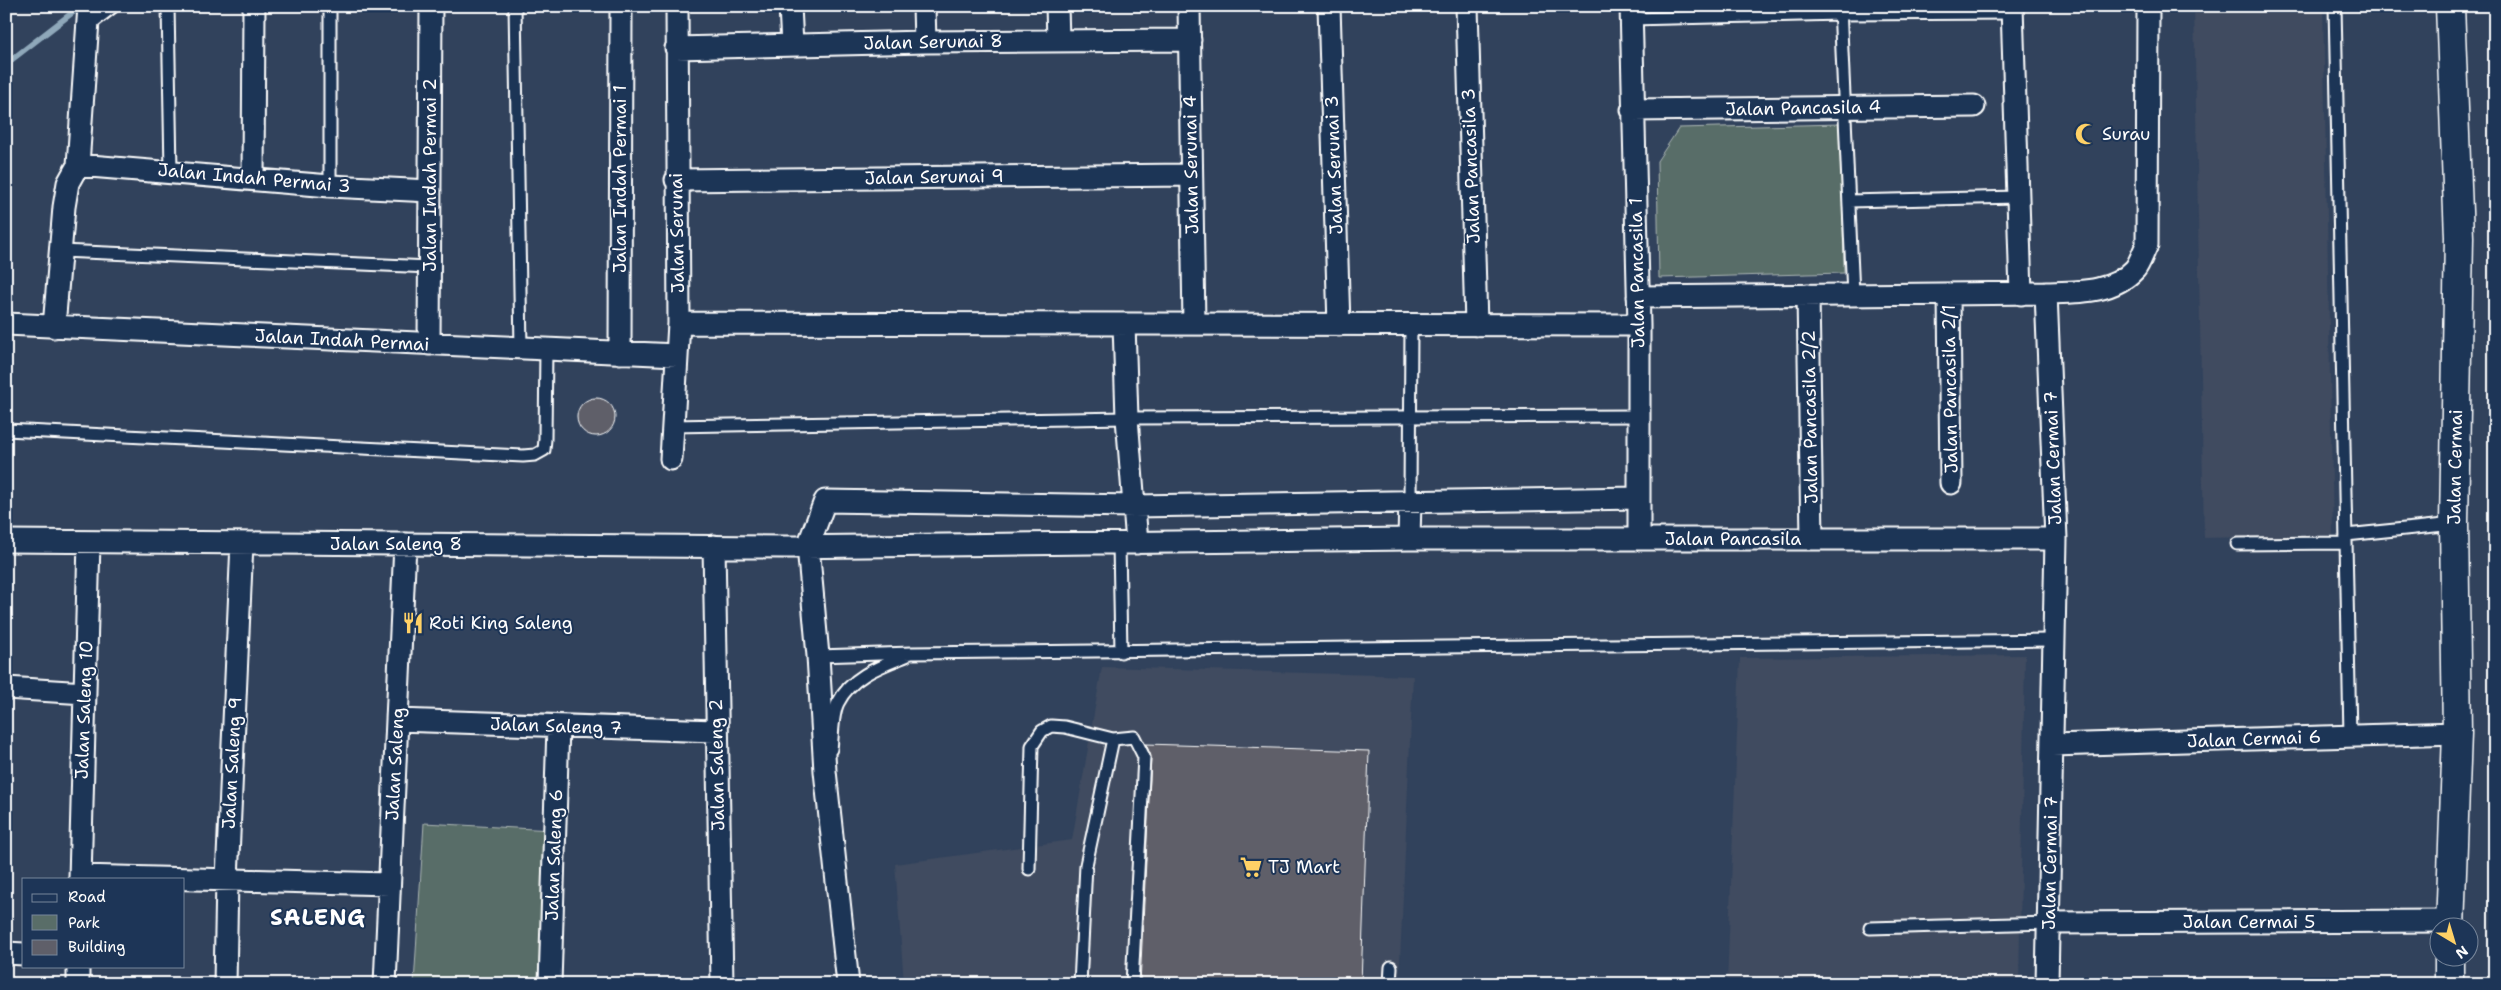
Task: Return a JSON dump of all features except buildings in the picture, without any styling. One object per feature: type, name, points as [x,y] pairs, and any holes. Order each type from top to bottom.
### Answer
[{"type":"street","points":[[253,179],[254,6]]},
{"type":"street","name":"Jalan Indah Permai 2","points":[[429,344],[432,6]]},
{"type":"street","name":"Jalan Indah Permai 1","points":[[620,352],[621,6]]},
{"type":"street","name":"Jalan Serunai","points":[[671,459],[679,324],[676,180],[677,6]]},
{"type":"street","points":[[790,6],[792,45]]},
{"type":"street","points":[[924,6],[925,42]]},
{"type":"street","points":[[1057,6],[1058,40]]},
{"type":"street","name":"Jalan Serunai 4","points":[[1189,6],[1194,324]]},
{"type":"street","name":"Jalan Serunai 3","points":[[1329,6],[1339,325]]},
{"type":"street","name":"Jalan Pancasila 3","points":[[1467,6],[1476,325]]},
{"type":"street","points":[[1638,297],[2021,294],[2090,291],[2110,286],[2135,269],[2147,245],[2148,6]]},
{"type":"street","name":"Jalan Cermai","points":[[2450,6],[2459,237],[2454,524],[2457,733],[2450,918]]},
{"type":"street","points":[[2013,10],[2021,294]]},
{"type":"street","name":"Jalan Pancasila 1","points":[[1631,12],[1632,110],[1639,325],[1639,539]]},
{"type":"street","points":[[54,326],[68,183],[78,165],[88,16]]},
{"type":"street","name":"Jalan Serunai 8","points":[[676,48],[925,42],[1190,40]]},
{"type":"street","name":"Jalan Pancasila 4","points":[[1632,110],[1974,106]]},
{"type":"street","name":"Jalan Indah Permai 3","points":[[78,165],[171,171],[330,186],[430,191]]},
{"type":"street","name":"Jalan Serunai 9","points":[[676,180],[1191,175]]},
{"type":"street","name":"Jalan Cermai 7","points":[[2046,293],[2056,539],[2047,984]]},
{"type":"street","name":"Jalan Pancasila 2/1","points":[[1949,294],[1951,483]]},
{"type":"street","name":"Jalan Pancasila 2/2","points":[[1808,296],[1812,539]]},
{"type":"street","name":"Jalan Indah Permai","points":[[6,324],[677,355]]},
{"type":"street","points":[[679,324],[1639,325]]},
{"type":"street","points":[[1124,324],[1127,418],[1134,506],[1128,543]]},
{"type":"street","points":[[848,984],[825,771],[818,656],[808,546],[825,501],[1134,506],[1640,498]]},
{"type":"street","points":[[1410,501],[1410,539]]},
{"type":"street","name":"Jalan Pancasila","points":[[1128,543],[1410,539],[2056,539]]},
{"type":"street","name":"Jalan Saleng 8","points":[[6,541],[785,547],[1128,543]]},
{"type":"street","name":"Jalan Saleng 10","points":[[80,877],[89,542]]},
{"type":"street","name":"Jalan Saleng 9","points":[[225,984],[227,879],[242,543]]},
{"type":"street","name":"Jalan Saleng","points":[[385,984],[405,544]]},
{"type":"street","name":"Jalan Saleng 2","points":[[714,546],[722,984]]},
{"type":"street","points":[[6,688],[85,693]]},
{"type":"street","name":"Jalan Saleng 7","points":[[397,720],[716,731]]},
{"type":"street","name":"Jalan Saleng 6","points":[[550,984],[558,726]]},
{"type":"street","name":"Jalan Cermai 6","points":[[2052,745],[2457,733]]},
{"type":"street","points":[[80,877],[154,878]]},
{"type":"street","points":[[185,878],[389,884]]},
{"type":"street","name":"Jalan Cermai 5","points":[[2049,923],[2428,924]]},
{"type":"street","points":[[6,953],[22,954]]},
{"type":"street","points":[[78,968],[78,984]]},
{"type":"street","points":[[2449,968],[2449,984]]},
{"type":"lane","points":[[88,16],[114,6]]},
{"type":"lane","points":[[168,6],[171,171]]},
{"type":"lane","points":[[330,6],[330,186]]},
{"type":"lane","points":[[515,6],[521,348]]},
{"type":"lane","points":[[2335,6],[2350,736]]},
{"type":"lane","points":[[1840,10],[1853,295]]},
{"type":"lane","points":[[1631,12],[2013,10]]},
{"type":"lane","points":[[1849,201],[2018,197]]},
{"type":"lane","points":[[61,251],[430,266]]},
{"type":"lane","points":[[1410,501],[1411,325]]},
{"type":"lane","points":[[6,430],[523,456],[535,455],[544,450],[546,439],[546,349]]},
{"type":"lane","points":[[672,426],[1411,415],[1639,416]]},
{"type":"lane","points":[[2237,544],[2346,539],[2454,524]]},
{"type":"lane","points":[[1122,652],[1128,543]]},
{"type":"lane","points":[[818,656],[912,653],[2054,640]]},
{"type":"lane","points":[[825,771],[831,750],[837,704],[854,682],[873,670],[912,653]]},
{"type":"lane","points":[[1029,869],[1032,746],[1042,731],[1050,726],[1065,727],[1113,739],[1134,737],[1144,757],[1132,984]]},
{"type":"lane","points":[[1080,984],[1086,865],[1113,739]]},
{"type":"lane","points":[[1870,928],[2049,923]]},
{"type":"lane","points":[[1390,984],[1391,967]]},
{"type":"shaded area","points":[[2194,6],[2323,6],[2333,535],[2204,538]]},
{"type":"shaded area","points":[[2025,655],[2019,984],[1727,984],[1740,658]]},
{"type":"shaded area","points":[[1102,667],[1413,676],[1399,984],[904,984],[895,864],[1072,840]]},
{"type":"green space","points":[[1841,124],[1844,273],[1659,278],[1657,161],[1679,128]]},
{"type":"green space","points":[[424,823],[552,830],[542,984],[414,984]]},
{"type":"waterway","points":[[6,64],[81,6]]},
{"type":"place","name":"Surau","points":[[2086,134]]},
{"type":"place","name":"Roti King Saleng","points":[[413,623]]},
{"type":"place","name":"TJ Mart","points":[[1251,867]]},
{"type":"district","name":"SALENG","points":[[318,917]]}]
